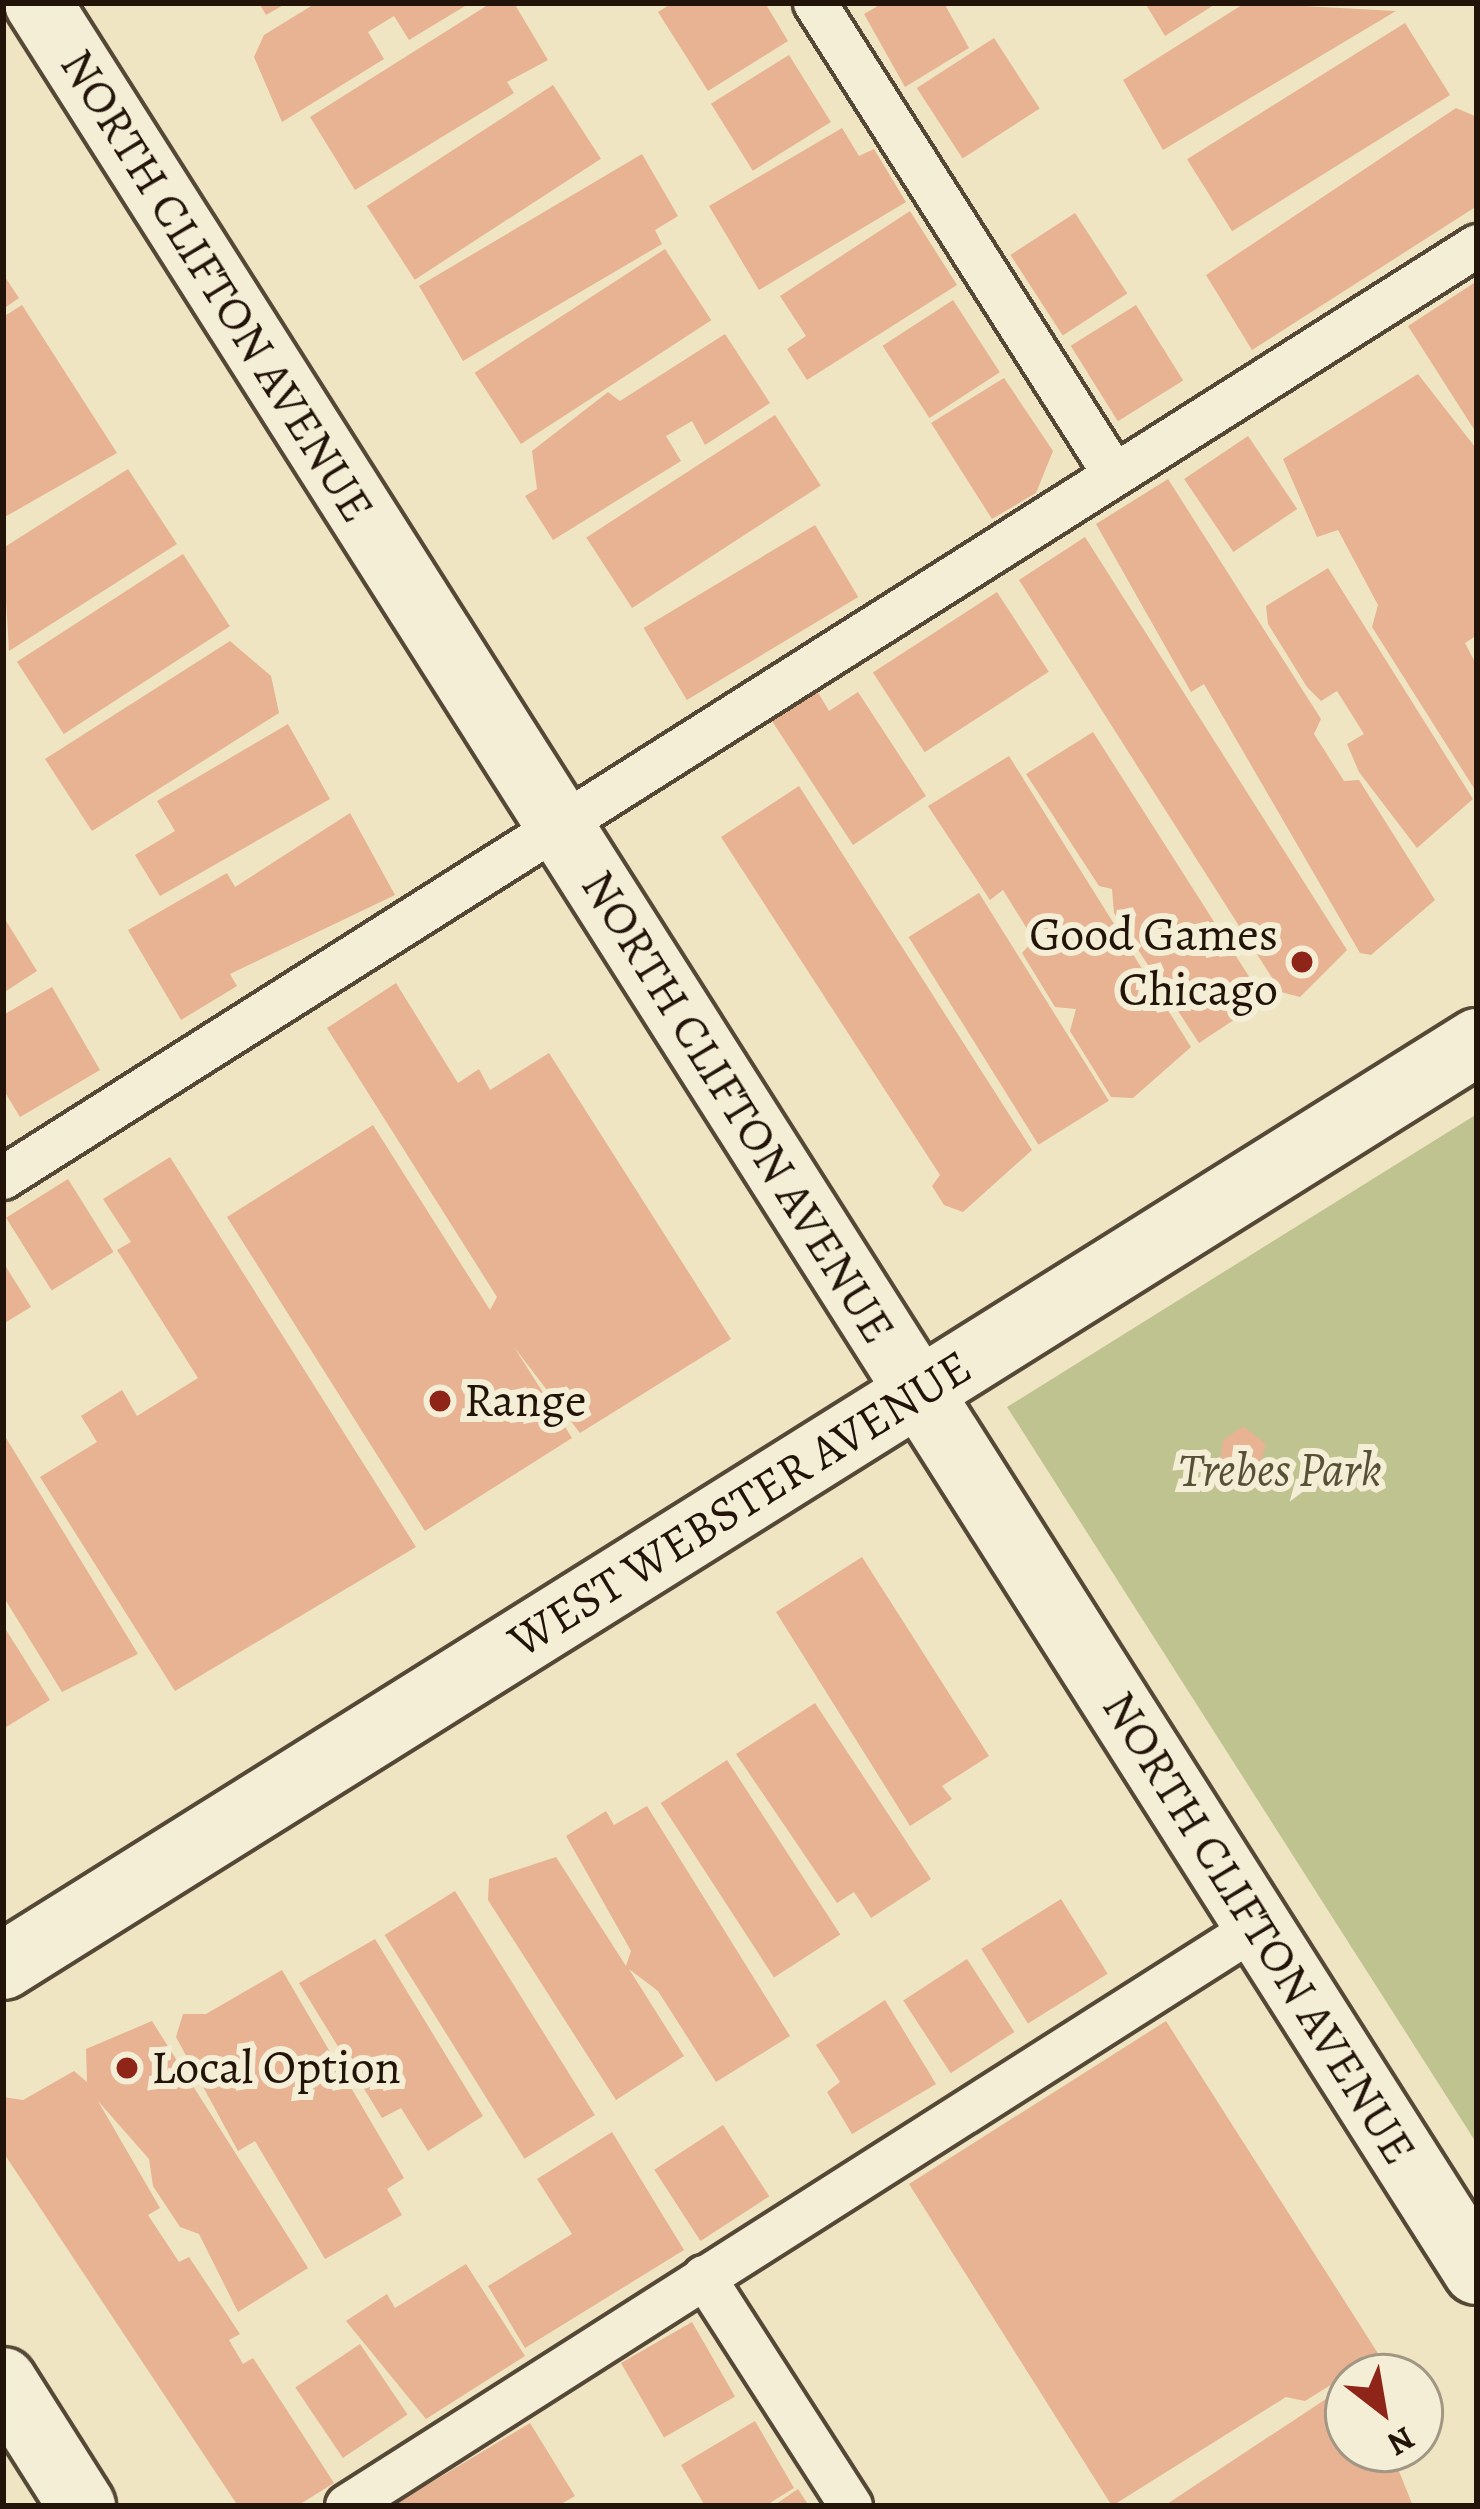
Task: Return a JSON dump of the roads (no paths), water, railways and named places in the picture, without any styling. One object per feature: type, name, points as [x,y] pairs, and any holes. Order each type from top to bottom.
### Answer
[{"type":"street","name":"NORTH CLIFTON AVENUE","points":[[38,3],[1477,2271]]},
{"type":"street","name":"WEST WEBSTER AVENUE","points":[[3,1966],[1477,1042]]},
{"type":"street","points":[[3,2381],[82,2506]]},
{"type":"lane","points":[[815,3],[1114,475]]},
{"type":"lane","points":[[9,1162],[560,826],[1477,246]]},
{"type":"lane","points":[[347,2506],[1258,1926]]},
{"type":"lane","points":[[704,2277],[851,2506]]},
{"type":"place","name":"Good Games Chicago","points":[[1302,962]]},
{"type":"place","name":"Range","points":[[440,1401]]},
{"type":"place","name":"Local Option","points":[[127,2068]]},
{"type":"park label","name":"Trebes Park","points":[[1280,1470]]}]
